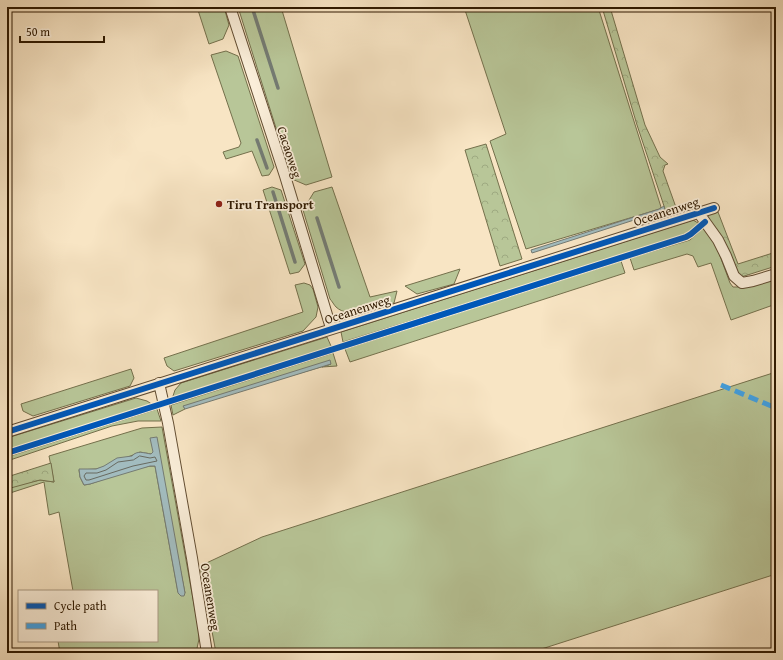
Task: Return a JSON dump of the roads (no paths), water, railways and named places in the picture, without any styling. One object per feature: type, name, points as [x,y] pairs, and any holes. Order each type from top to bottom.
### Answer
[{"type":"street","name":"Cacaoweg","points":[[230,7],[331,328]]},
{"type":"street","name":"Oceanenweg","points":[[7,432],[331,328],[714,208]]},
{"type":"street","name":"Oceanenweg","points":[[698,212],[718,240],[734,276],[742,283],[776,274]]},
{"type":"street","name":"Oceanenweg","points":[[159,383],[192,558],[205,635],[205,650]]},
{"type":"water","points":[[664,206],[665,210],[532,253],[531,250],[659,209]]},
{"type":"water","points":[[330,360],[331,364],[185,409],[183,406]]},
{"type":"water","points":[[157,437],[185,593],[184,596],[181,596],[178,593],[155,466],[150,466],[84,485],[80,477],[79,469],[96,469],[117,458],[132,456],[138,452],[151,454],[153,452],[150,438]]},
{"type":"waterway","points":[[252,7],[278,88]]},
{"type":"waterway","points":[[257,140],[267,168]]},
{"type":"waterway","points":[[273,192],[295,262]]},
{"type":"waterway","points":[[317,218],[339,287]]},
{"type":"place","name":"Tiru Transport","points":[[219,204]]}]
